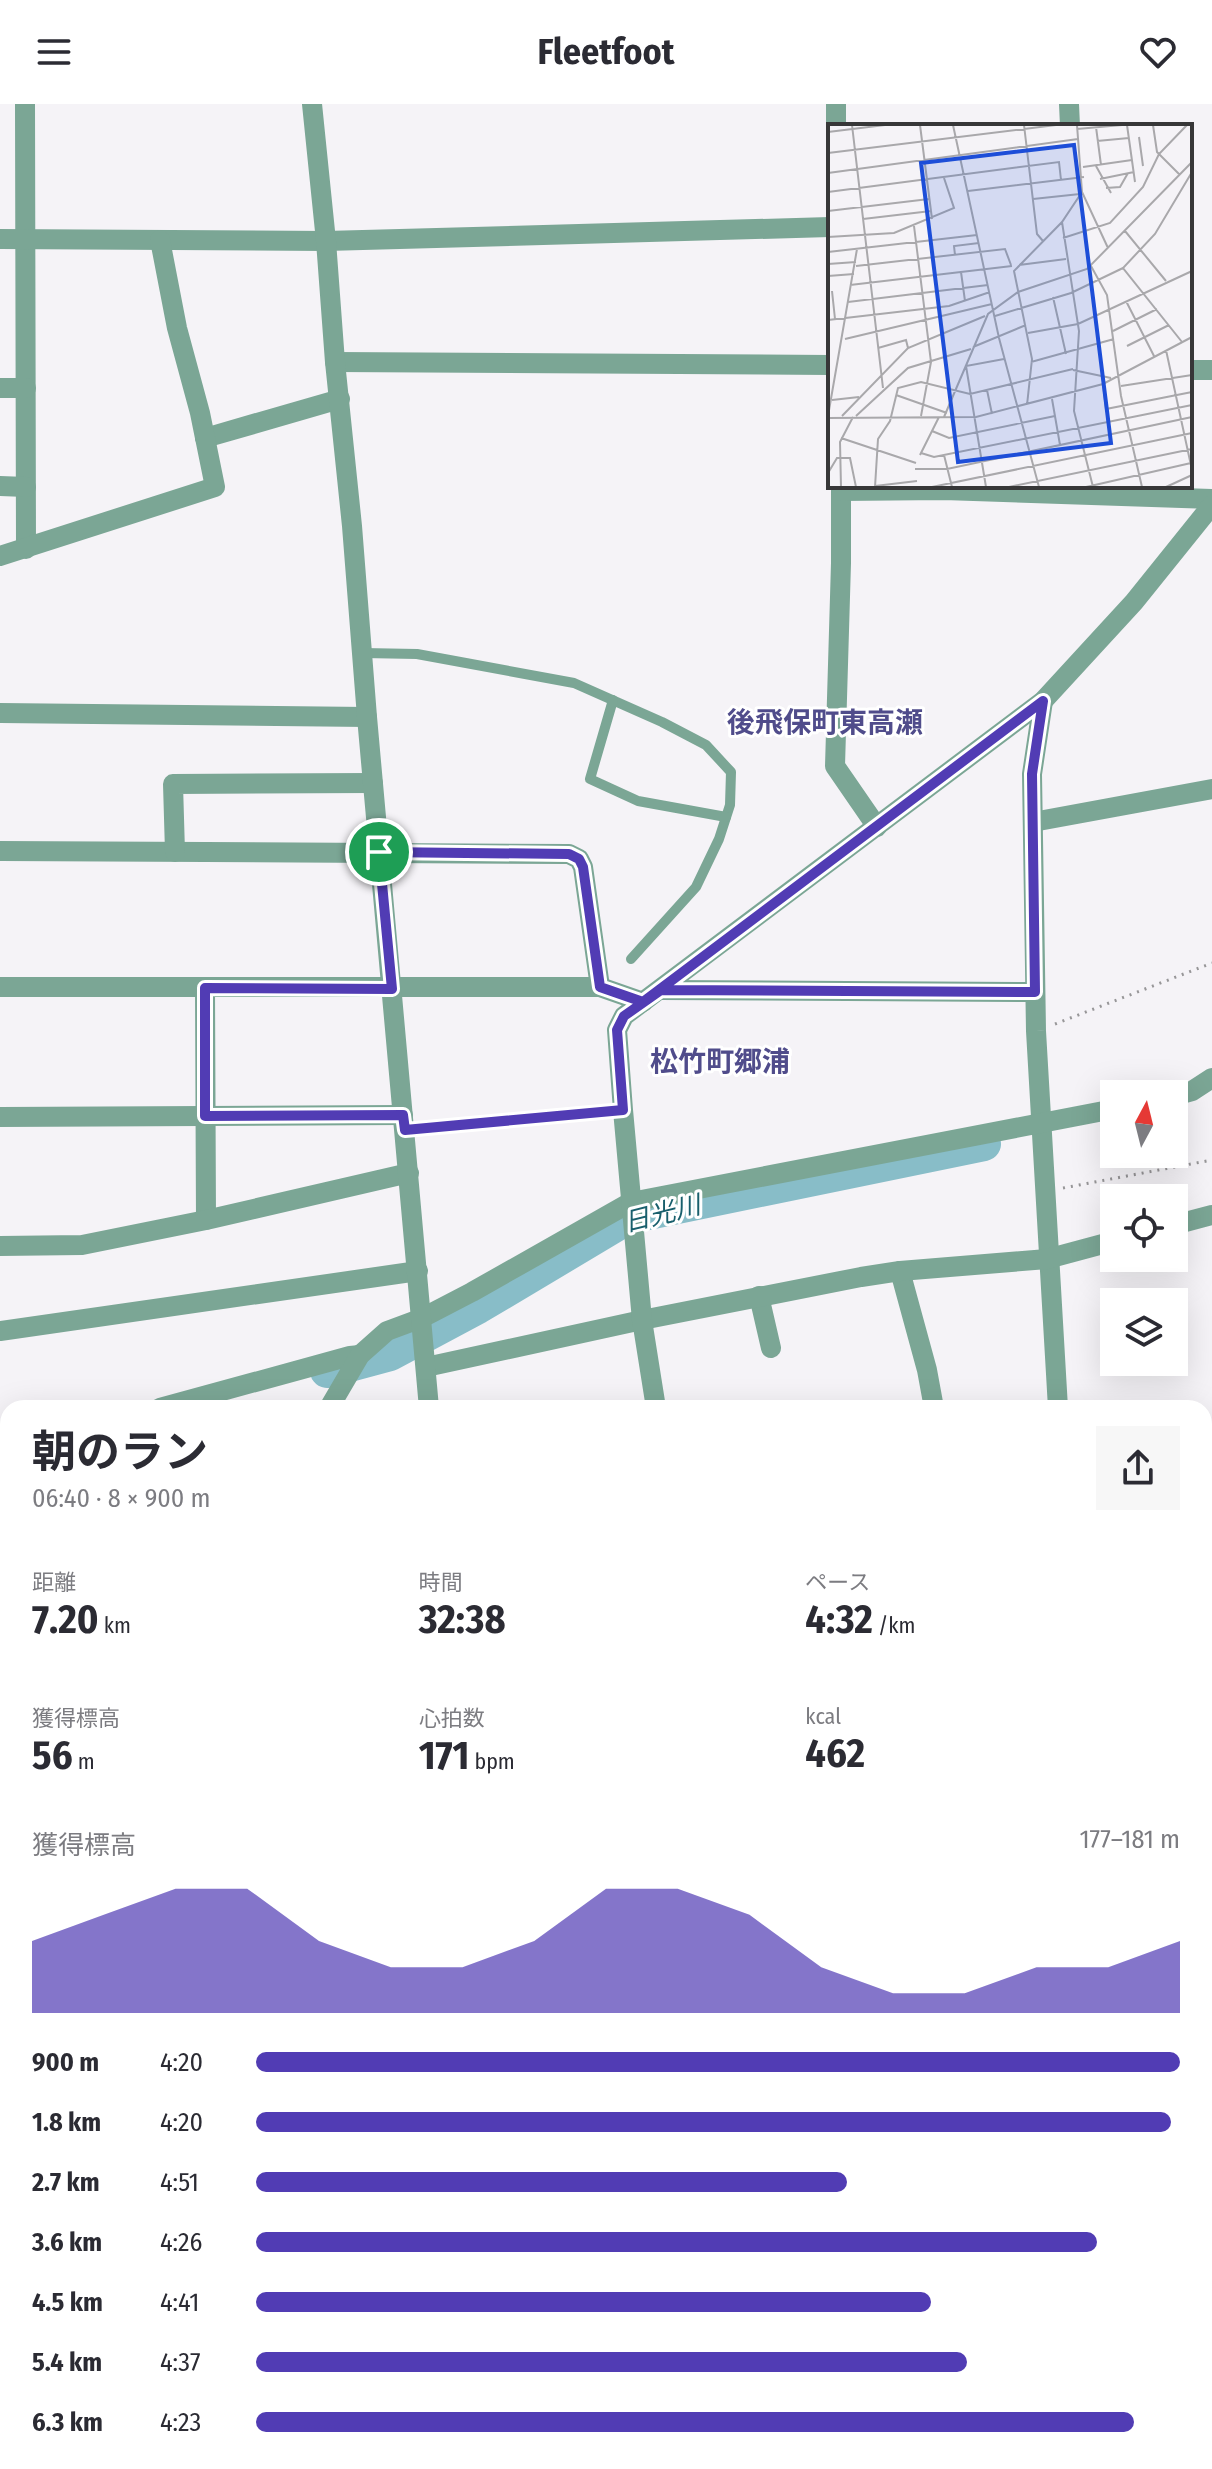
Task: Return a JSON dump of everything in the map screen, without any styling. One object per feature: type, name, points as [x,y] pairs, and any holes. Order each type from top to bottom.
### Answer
[{"type":"street","points":[[25,104],[26,549]]},
{"type":"street","points":[[312,104],[428,1400]]},
{"type":"street","points":[[1069,104],[1070,124]]},
{"type":"street","points":[[0,239],[326,241],[828,227]]},
{"type":"street","points":[[0,556],[215,487],[177,328],[160,240]]},
{"type":"street","points":[[335,362],[828,365]]},
{"type":"street","points":[[0,388],[26,388]]},
{"type":"street","points":[[205,438],[340,399]]},
{"type":"street","points":[[0,486],[26,487]]},
{"type":"street","points":[[877,827],[835,766],[841,489],[1212,499]]},
{"type":"street","points":[[655,1400],[642,1320],[623,1110],[617,1030],[624,1016],[1043,701],[1134,602],[1212,505]]},
{"type":"street","points":[[1043,701],[1032,774],[1035,992],[1047,1259],[1057,1400]]},
{"type":"street","points":[[0,713],[367,717]]},
{"type":"street","points":[[175,852],[173,784],[373,783]]},
{"type":"street","points":[[1033,822],[1212,789]]},
{"type":"street","points":[[0,851],[569,854],[579,859],[583,867],[600,987]]},
{"type":"street","points":[[0,987],[600,987],[643,1002]]},
{"type":"street","points":[[205,988],[206,1220]]},
{"type":"street","points":[[661,990],[1035,992]]},
{"type":"street","points":[[1188,1092],[1212,1078]]},
{"type":"street","points":[[334,1400],[358,1361],[387,1331],[423,1329],[632,1212],[1041,1130],[1100,1113]]},
{"type":"street","points":[[0,1117],[205,1116],[404,1123]]},
{"type":"street","points":[[0,1246],[82,1245],[409,1173]]},
{"type":"street","points":[[1188,1221],[1212,1215]]},
{"type":"street","points":[[426,1367],[759,1296],[900,1271],[1047,1259],[1100,1245]]},
{"type":"street","points":[[0,1331],[418,1271]]},
{"type":"street","points":[[900,1271],[933,1400]]},
{"type":"street","points":[[759,1296],[771,1348]]},
{"type":"street","points":[[187,1400],[251,1381],[358,1361]]},
{"type":"lane","points":[[363,653],[417,654],[574,683],[706,745],[731,772],[730,805],[719,839],[696,887],[631,959]]},
{"type":"lane","points":[[613,700],[590,779],[638,801],[726,817]]},
{"type":"path","points":[[1036,1031],[1212,963]]},
{"type":"path","points":[[404,1123],[623,1110]]},
{"type":"path","points":[[1044,1192],[1212,1160]]},
{"type":"waterway","name":"日光川","points":[[327,1371],[390,1354],[478,1307],[624,1220],[984,1144]]},
{"type":"district","name":"後飛保町東高瀬","points":[[825,722]]},
{"type":"district","name":"松竹町郷浦","points":[[720,1061]]},
{"type":"route","points":[[1043,701],[1032,774],[1035,992],[661,990],[624,1016],[617,1030],[623,1110],[405,1130],[403,1115],[205,1116],[205,988],[392,989],[379,852],[569,854],[579,859],[583,867],[600,987],[643,1002],[1043,701]]}]
